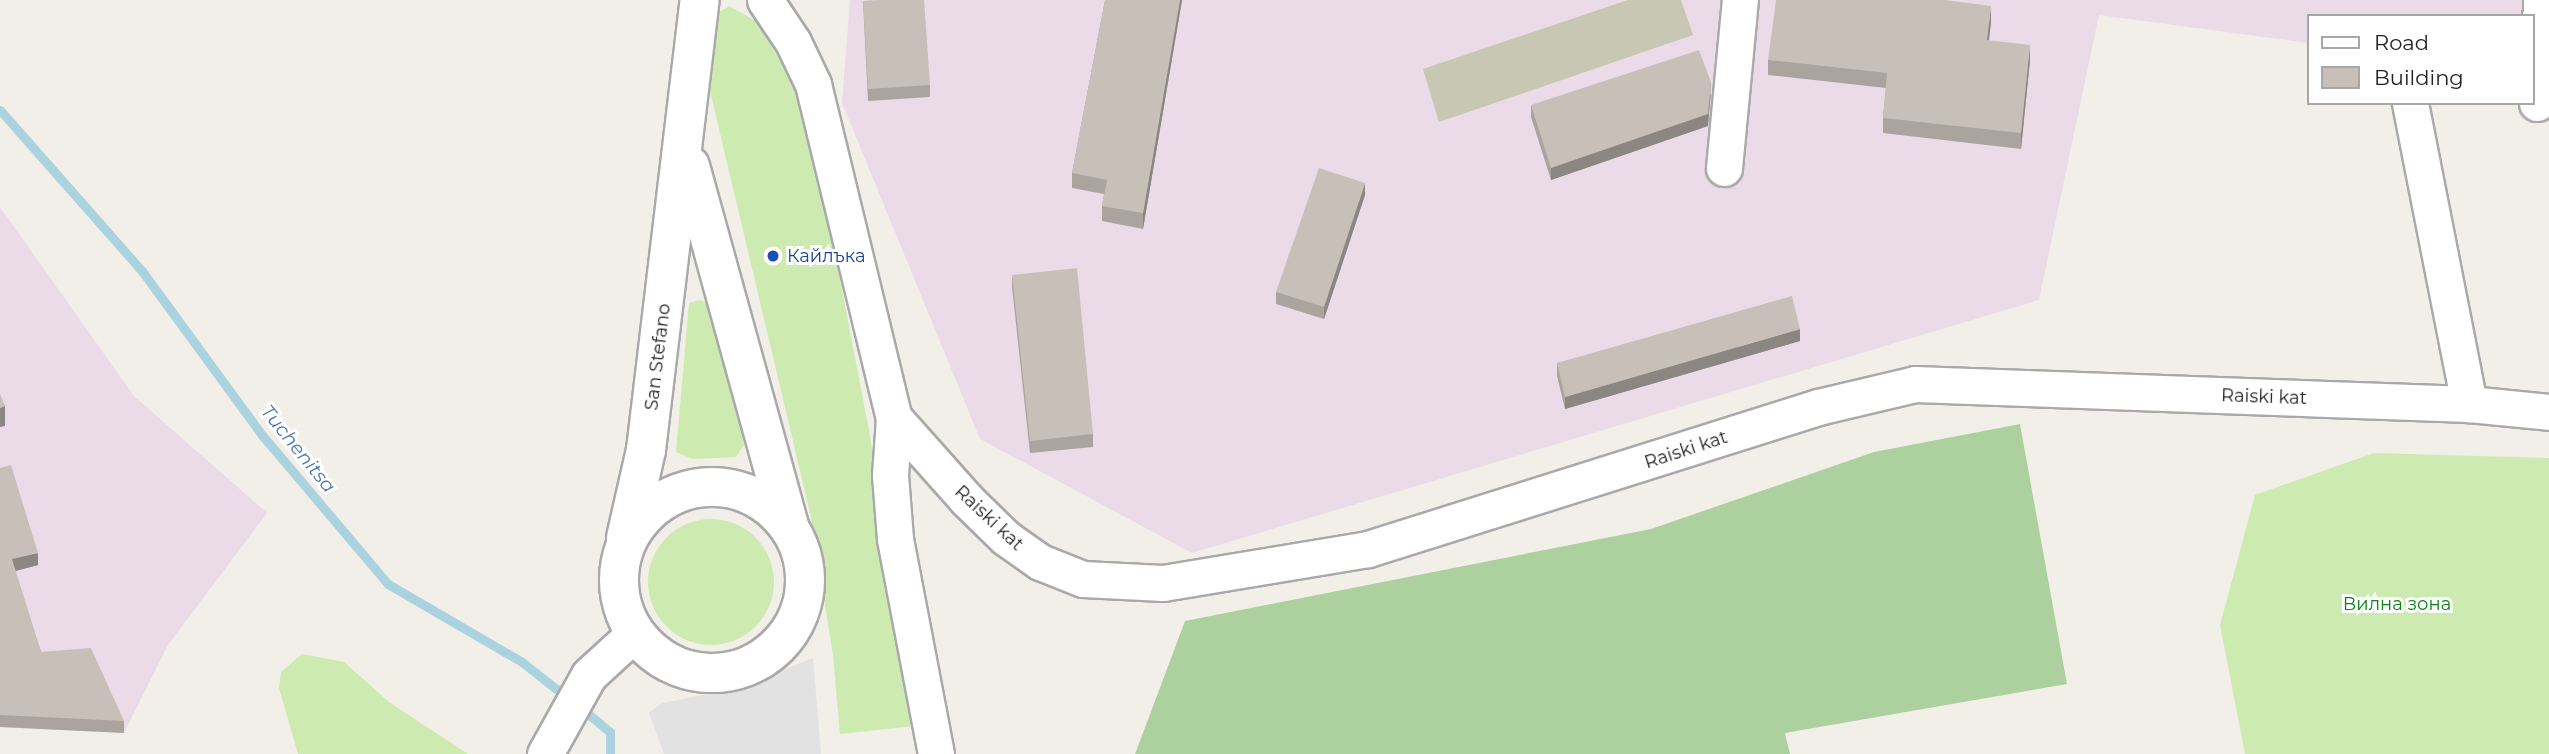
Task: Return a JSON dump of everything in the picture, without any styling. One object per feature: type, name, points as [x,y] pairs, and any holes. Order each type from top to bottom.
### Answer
[{"type":"street","name":"San Stefano","points":[[619,566],[646,450],[685,147],[700,0]]},
{"type":"street","points":[[765,0],[793,42],[816,94],[894,418],[890,475],[895,539],[936,754]]},
{"type":"street","points":[[1724,168],[1740,0]]},
{"type":"street","points":[[2540,103],[2541,0]]},
{"type":"street","points":[[2410,105],[2469,404]]},
{"type":"street","name":"San Stefano","points":[[685,147],[790,528]]},
{"type":"street","name":"Raiski kat","points":[[894,418],[967,500],[1006,538],[1040,562],[1083,579],[1163,583],[1368,549],[1818,407],[1915,384],[2469,404],[2549,412]]},
{"type":"street","points":[[720,487],[747,493],[771,507],[790,528],[806,576],[804,601],[787,636],[759,662],[711,674],[686,670],[663,660],[635,633],[620,601],[619,566],[628,539],[643,516],[666,499],[692,489],[720,487]]},
{"type":"street","points":[[545,754],[583,685],[635,633]]},
{"type":"shaded area","points":[[850,0],[2549,0],[2535,14],[2308,14],[2308,43],[2099,15],[2039,300],[1192,553],[980,439],[842,103]]},
{"type":"shaded area","points":[[1628,0],[1681,0],[1693,35],[1439,122],[1423,69]]},
{"type":"shaded area","points":[[0,207],[134,396],[267,513],[168,645],[124,733],[0,727]]},
{"type":"shaded area","points":[[813,658],[821,754],[664,754],[649,713],[662,703],[735,689]]},
{"type":"green space","points":[[729,6],[756,21],[789,75],[818,165],[869,430],[915,726],[840,734],[833,655],[810,513],[710,91],[713,16]]},
{"type":"green space","points":[[700,300],[712,305],[735,399],[744,445],[736,457],[693,459],[676,452],[689,303]]},
{"type":"green space","points":[[2020,424],[2067,684],[1785,733],[1790,754],[1135,754],[1185,621],[1651,529],[1874,452]]},
{"type":"green space","name":"Вилна зона","points":[[2374,453],[2549,458],[2549,754],[2245,754],[2220,625],[2255,495]]},
{"type":"green space","points":[[711,519],[735,523],[756,537],[770,558],[774,582],[770,606],[756,627],[735,641],[711,645],[687,641],[666,627],[652,606],[648,582],[652,558],[666,537],[687,523]]},
{"type":"green space","points":[[302,654],[344,662],[389,702],[468,754],[298,754],[279,688],[281,672]]},
{"type":"building","points":[[924,0],[930,85],[868,89],[863,1]]},
{"type":"building","points":[[1105,0],[1180,0],[1143,213],[1102,206],[1107,180],[1072,173]]},
{"type":"building","points":[[1776,0],[1945,0],[1991,6],[1987,40],[2030,45],[2021,133],[1883,118],[1887,73],[1768,60]]},
{"type":"building","points":[[1699,50],[1711,82],[1708,114],[1551,168],[1531,105]]},
{"type":"building","points":[[1319,168],[1365,183],[1324,307],[1276,292]]},
{"type":"building","points":[[1077,268],[1093,434],[1030,441],[1012,275]]},
{"type":"building","points":[[1792,296],[1800,329],[1565,397],[1557,363]]},
{"type":"building","points":[[0,394],[5,406],[0,408]]},
{"type":"building","points":[[11,465],[38,553],[12,559],[41,652],[91,648],[124,721],[0,715],[0,468]]},
{"type":"waterway","name":"Tuchenitsa","points":[[0,110],[142,271],[262,435],[388,584],[522,662],[569,699]]},
{"type":"waterway","name":"Tuchenitsa","points":[[580,707],[610,732],[610,754]]},
{"type":"place","name":"Кайлъка","points":[[773,256]]}]
